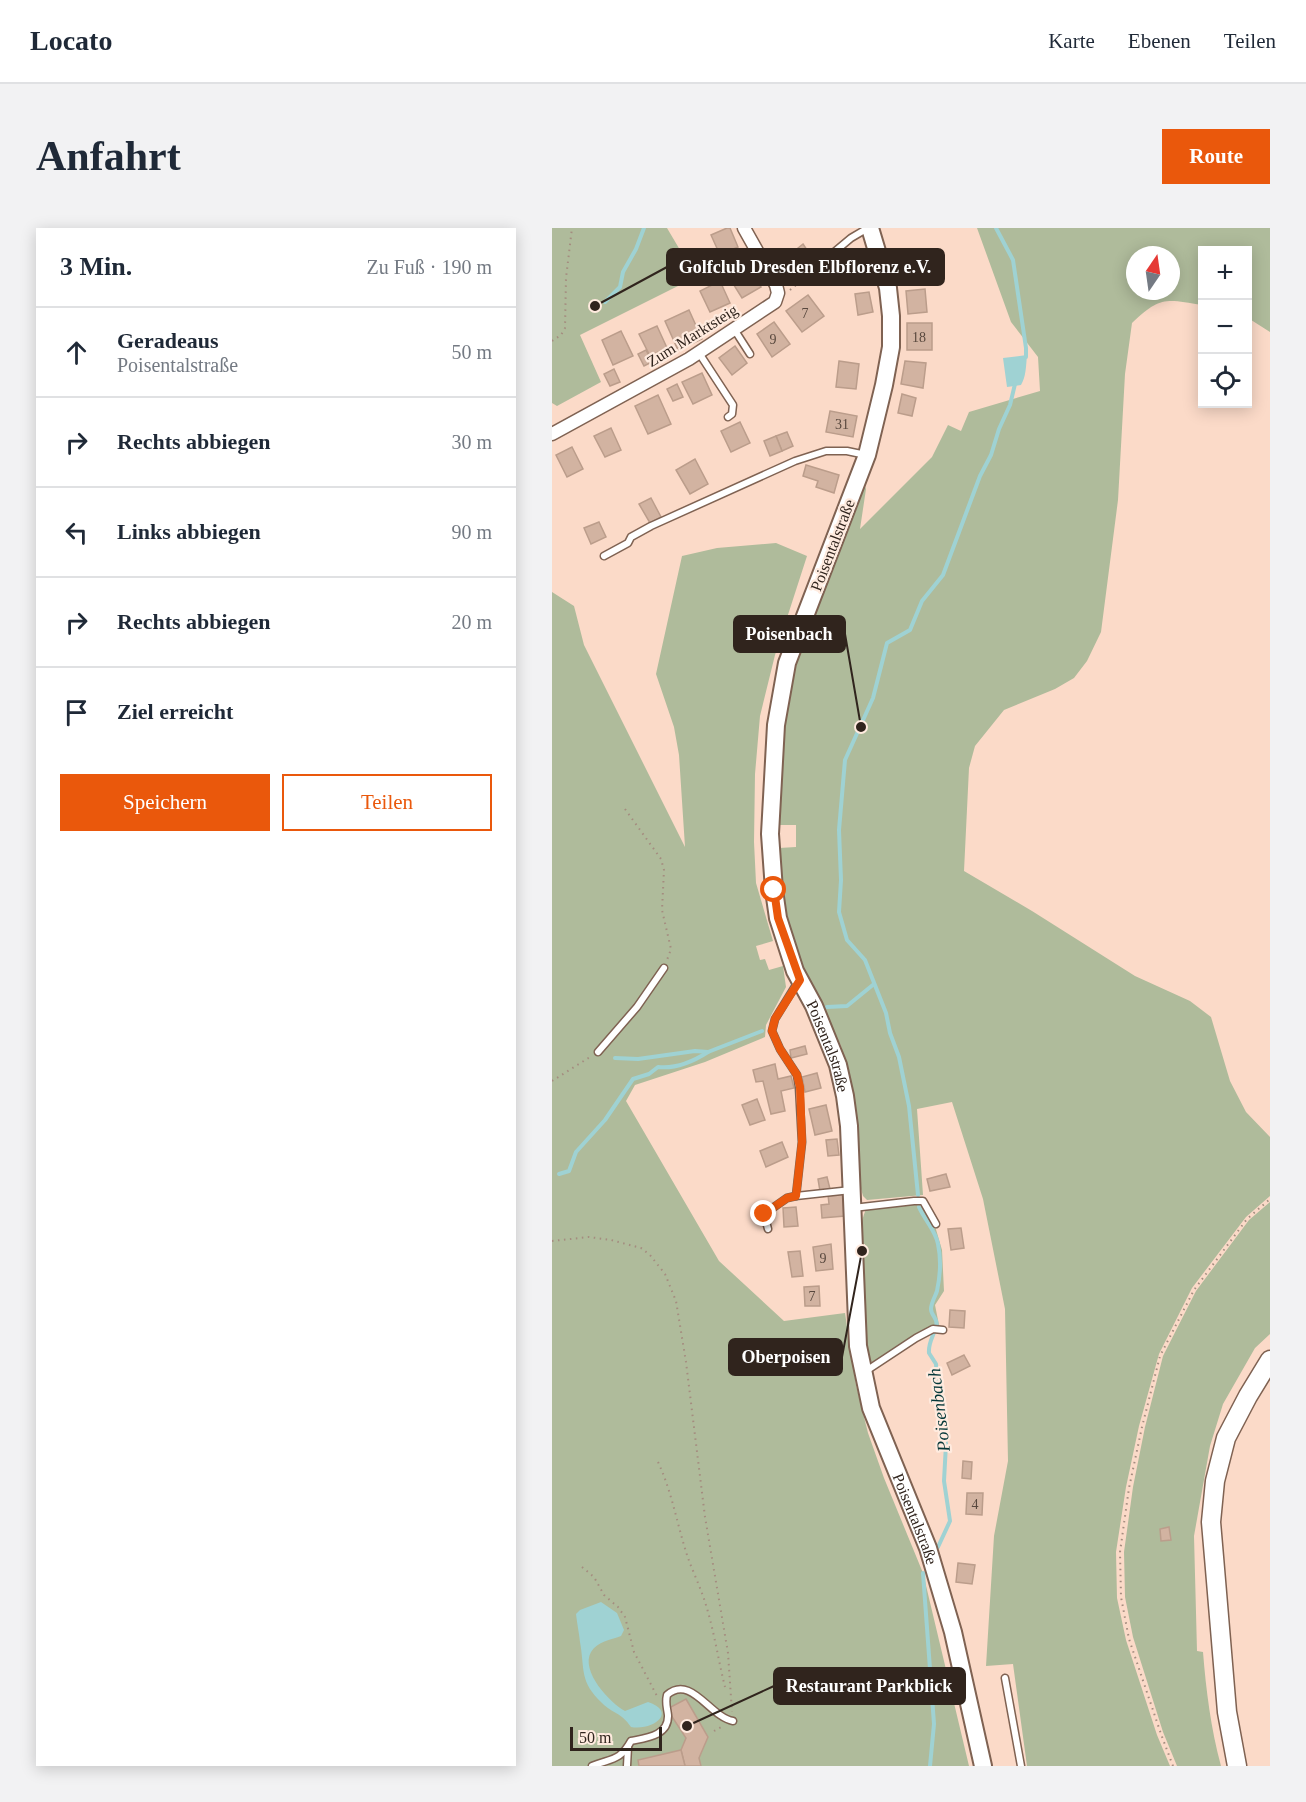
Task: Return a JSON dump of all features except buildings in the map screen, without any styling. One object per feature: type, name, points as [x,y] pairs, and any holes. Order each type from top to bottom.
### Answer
[{"type":"main road","name":"Poisentalstraße","points":[[869,228],[888,288],[891,346],[867,455],[787,663],[776,725],[770,834],[774,890],[778,918],[800,980],[814,1006],[838,1065],[845,1096],[849,1126],[858,1346],[871,1408],[927,1548],[953,1632],[983,1766]]},
{"type":"main road","points":[[1237,1766],[1226,1700],[1212,1522],[1214,1491],[1226,1438],[1270,1360]]},
{"type":"street","name":"Zum Marktsteig","points":[[552,434],[699,352],[775,302],[778,293],[776,285],[744,228]]},
{"type":"lane","points":[[808,274],[851,238],[869,228]]},
{"type":"lane","points":[[734,329],[750,354]]},
{"type":"lane","points":[[699,352],[733,405],[732,414],[728,417]]},
{"type":"lane","points":[[604,556],[628,543],[631,537],[651,526],[795,461],[826,451],[847,451],[867,455]]},
{"type":"lane","points":[[598,1052],[637,1007],[664,968]]},
{"type":"lane","points":[[796,1196],[802,1142],[800,1087],[797,1075],[780,1049],[772,1031],[775,1019],[800,980]]},
{"type":"lane","points":[[768,1229],[764,1214],[787,1198],[852,1190]]},
{"type":"lane","points":[[853,1208],[923,1201],[936,1224]]},
{"type":"lane","points":[[863,1373],[916,1338],[933,1329],[943,1330]]},
{"type":"lane","points":[[1005,1678],[1021,1766]]},
{"type":"lane","points":[[592,1766],[616,1759],[631,1741],[652,1737],[666,1727],[667,1695],[678,1689],[690,1691],[725,1720],[733,1721]]},
{"type":"lane","points":[[627,1766],[628,1747]]},
{"type":"lane","points":[[616,1759],[624,1761],[627,1766]]},
{"type":"path","points":[[552,341],[561,335],[565,328],[566,278],[572,228]]},
{"type":"path","points":[[792,289],[808,274]]},
{"type":"path","points":[[625,808],[661,859],[664,870],[662,910],[671,949],[664,968]]},
{"type":"path","points":[[552,1081],[598,1052]]},
{"type":"path","points":[[1173,1766],[1129,1639],[1121,1597],[1120,1552],[1130,1488],[1142,1427],[1161,1356],[1194,1290],[1247,1219],[1270,1199]]},
{"type":"path","points":[[552,1241],[589,1237],[641,1248],[650,1255],[665,1274],[676,1301],[687,1362],[705,1517],[728,1653],[733,1721]]},
{"type":"path","points":[[658,1462],[665,1477],[688,1556],[705,1601],[725,1687]]},
{"type":"path","points":[[582,1567],[594,1577],[604,1595],[618,1607],[625,1617],[634,1652],[660,1701]]},
{"type":"green space","points":[[552,228],[667,228],[696,277],[580,335],[601,382],[557,406],[552,403]]},
{"type":"green space","points":[[977,228],[1270,228],[1270,332],[1252,321],[1252,246],[1198,246],[1198,304],[1180,301],[1164,302],[1150,308],[1132,323],[1125,374],[1118,500],[1101,632],[1087,661],[1074,678],[1055,689],[1004,710],[975,746],[969,768],[964,871],[1135,976],[1190,1001],[1211,1017],[1230,1081],[1246,1112],[1270,1137],[1270,1196],[1246,1217],[1192,1288],[1159,1354],[1139,1426],[1126,1487],[1116,1552],[1117,1598],[1126,1640],[1157,1735],[1170,1766],[1027,1766],[1013,1664],[986,1666],[994,1536],[1008,1461],[1005,1309],[983,1199],[952,1102],[917,1109],[923,1195],[867,1200],[863,1196],[851,1087],[841,1046],[807,978],[782,901],[779,848],[796,847],[796,825],[777,825],[780,749],[794,663],[864,483],[866,489],[860,529],[932,457],[948,425],[961,431],[969,412],[1040,391],[1038,357],[1011,322]]},
{"type":"green space","points":[[776,543],[807,556],[775,655],[760,716],[755,774],[756,883],[773,941],[756,946],[760,960],[765,959],[769,970],[783,966],[786,987],[766,1025],[765,1037],[705,1062],[635,1085],[626,1101],[719,1261],[784,1321],[845,1313],[856,1385],[868,1433],[923,1573],[969,1766],[552,1766],[552,592],[574,606],[584,645],[685,847],[679,755],[674,727],[656,674],[682,556],[717,548]]},
{"type":"green space","points":[[1270,1202],[1270,1334],[1255,1348],[1223,1404],[1210,1446],[1194,1536],[1197,1651],[1203,1652],[1209,1709],[1221,1766],[1177,1766],[1163,1732],[1133,1637],[1125,1597],[1124,1552],[1133,1487],[1163,1356],[1196,1291],[1249,1220]]},
{"type":"green space","points":[[917,1203],[918,1207],[923,1206],[935,1226],[942,1250],[944,1291],[935,1305],[939,1325],[929,1327],[871,1362],[865,1347],[860,1263],[865,1250],[861,1235],[863,1218],[866,1209]]},
{"type":"water","points":[[1027,355],[1025,375],[1021,385],[1007,387],[1003,358]]},
{"type":"water","points":[[601,1602],[617,1613],[624,1630],[621,1636],[601,1643],[591,1652],[589,1660],[593,1677],[605,1694],[625,1711],[648,1702],[657,1706],[662,1715],[659,1720],[647,1726],[631,1727],[624,1718],[602,1703],[586,1681],[576,1614],[580,1610]]},
{"type":"waterway","points":[[605,302],[620,287],[623,272],[636,249],[644,228]]},
{"type":"waterway","name":"Poisenbach","points":[[996,228],[1013,260],[1026,357]]},
{"type":"waterway","name":"Poisenbach","points":[[918,1195],[909,1106],[899,1057],[890,1033],[886,1013],[865,960],[847,940],[839,912],[841,880],[839,830],[845,760],[873,698],[887,643],[910,630],[922,601],[943,575],[980,476],[991,455],[1010,405],[1015,384]]},
{"type":"waterway","points":[[827,1007],[847,1006],[874,984]]},
{"type":"waterway","points":[[615,1058],[638,1059],[695,1051],[708,1052],[762,1031]]},
{"type":"waterway","points":[[559,1174],[569,1171],[576,1152],[605,1120],[633,1079],[649,1074],[658,1067],[684,1064],[708,1052]]},
{"type":"waterway","name":"Poisenbach","points":[[919,1207],[935,1234],[940,1255],[938,1286],[931,1309],[937,1324],[929,1346],[929,1353],[936,1364],[939,1403],[946,1444],[944,1481],[950,1521],[938,1547]]},
{"type":"waterway","name":"Poisenbach","points":[[923,1573],[934,1724],[930,1766]]},
{"type":"place","name":"Golfclub Dresden Elbflorenz e.V.","points":[[595,306]]},
{"type":"place","name":"Poisenbach","points":[[861,727]]},
{"type":"place","name":"Oberpoisen","points":[[862,1251]]},
{"type":"place","name":"Restaurant Parkblick","points":[[687,1726]]},
{"type":"route","points":[[764,1214],[787,1198],[796,1196],[802,1142],[800,1087],[797,1075],[780,1049],[772,1031],[775,1019],[800,980],[778,918],[774,890]]}]
